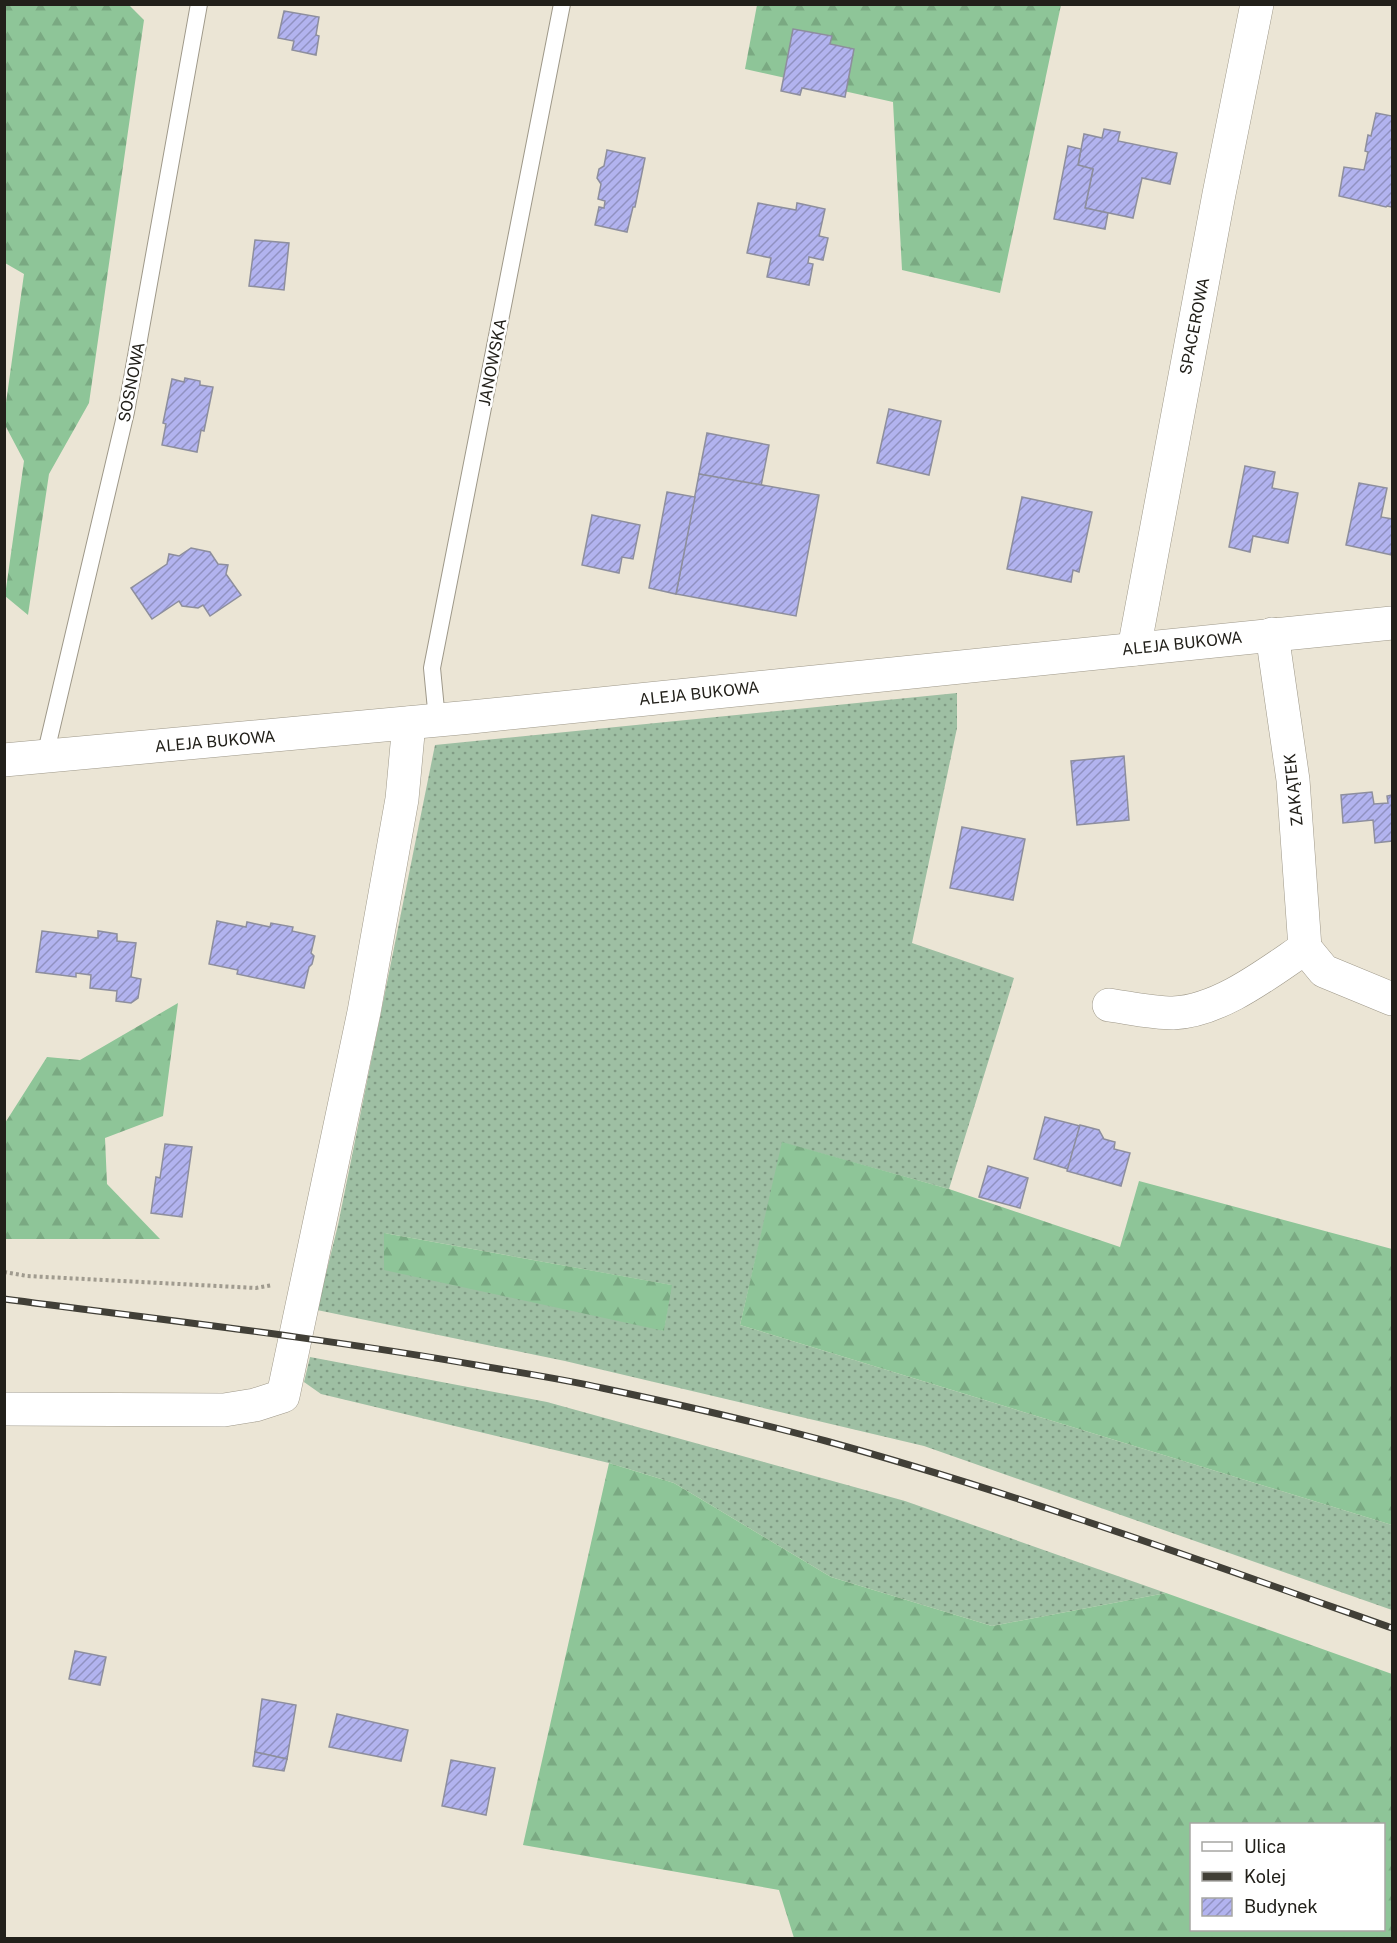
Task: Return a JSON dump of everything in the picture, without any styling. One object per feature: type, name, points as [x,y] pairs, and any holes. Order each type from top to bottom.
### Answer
[{"type":"street","name":"SPACEROWA","points":[[1134,649],[1216,206],[1257,4]]},
{"type":"street","name":"ALEJA BUKOWA","points":[[4,760],[423,721],[1392,622]]},
{"type":"street","name":"ZAKĄTEK","points":[[1272,634],[1293,780],[1305,948]]},
{"type":"street","points":[[4,1409],[224,1410],[255,1405],[284,1396],[369,989],[402,799],[423,721]]},
{"type":"street","points":[[1109,1005],[1175,1013],[1212,1005],[1305,948],[1324,971],[1392,999]]},
{"type":"lane","name":"SOSNOWA","points":[[45,756],[126,412],[199,4]]},
{"type":"lane","name":"JANOWSKA","points":[[423,721],[562,4]]},
{"type":"path","points":[[4,1272],[27,1276],[256,1288],[308,1279]]},
{"type":"green space","points":[[4,5],[129,5],[144,20],[89,403],[49,474],[28,615],[5,596],[24,461],[5,425],[4,417],[24,274],[5,263]]},
{"type":"green space","points":[[757,5],[1061,5],[1000,293],[902,270],[893,102],[745,69]]},
{"type":"green space","points":[[957,693],[957,728],[912,943],[1014,978],[949,1189],[783,1143],[740,1325],[1392,1525],[1392,1610],[924,1446],[565,1361],[317,1310],[338,1225],[435,745]],"holes":[[[384,1233],[671,1285],[664,1331]]]},
{"type":"green space","points":[[178,1003],[163,1116],[105,1138],[107,1184],[160,1239],[5,1239],[5,1123],[47,1057],[80,1060]]},
{"type":"green space","points":[[782,1142],[949,1189],[1120,1247],[1139,1181],[1392,1249],[1392,1525],[740,1325]]},
{"type":"green space","points":[[384,1233],[672,1285],[664,1331],[384,1270]]},
{"type":"green space","points":[[310,1357],[547,1402],[905,1501],[1166,1593],[992,1626],[831,1577],[674,1483],[609,1463],[321,1394],[304,1382]]},
{"type":"green space","points":[[609,1463],[674,1483],[831,1577],[992,1626],[1166,1593],[1392,1674],[1392,1938],[794,1938],[779,1890],[523,1845]]},
{"type":"building","points":[[284,11],[319,17],[316,55],[292,50],[294,41],[278,38]]},
{"type":"building","points":[[793,29],[832,36],[830,44],[854,49],[845,97],[802,88],[800,95],[781,91]]},
{"type":"building","points":[[1376,113],[1392,116],[1392,207],[1339,196],[1344,167],[1364,170],[1368,152],[1365,151],[1368,135],[1371,136]]},
{"type":"building","points":[[1104,129],[1120,132],[1118,141],[1177,153],[1170,184],[1142,178],[1133,218],[1085,208],[1093,169],[1078,165],[1084,134],[1102,138]]},
{"type":"building","points":[[1068,146],[1081,149],[1078,165],[1093,169],[1085,208],[1108,213],[1105,229],[1054,219]]},
{"type":"building","points":[[607,150],[645,158],[635,207],[633,207],[627,232],[595,225],[599,207],[604,208],[605,201],[598,199],[601,184],[597,178],[599,169],[604,166]]},
{"type":"building","points":[[758,203],[796,210],[797,203],[825,209],[819,236],[828,238],[823,260],[809,257],[808,263],[813,264],[809,285],[767,277],[771,258],[747,253]]},
{"type":"building","points":[[255,240],[289,243],[284,290],[249,286]]},
{"type":"building","points":[[185,378],[200,381],[200,385],[213,387],[197,452],[162,445],[166,424],[163,423],[172,379],[184,382]]},
{"type":"building","points":[[889,409],[941,421],[929,475],[877,463]]},
{"type":"building","points":[[707,433],[769,445],[761,486],[699,474]]},
{"type":"building","points":[[1245,466],[1275,472],[1272,488],[1298,493],[1288,543],[1253,536],[1250,552],[1229,547]]},
{"type":"building","points":[[699,474],[819,495],[796,616],[676,594]]},
{"type":"building","points":[[1359,483],[1387,488],[1381,517],[1392,519],[1392,555],[1346,545]]},
{"type":"building","points":[[667,492],[695,497],[676,594],[649,588]]},
{"type":"building","points":[[1022,497],[1092,512],[1079,572],[1073,570],[1071,582],[1007,569]]},
{"type":"building","points":[[592,515],[640,525],[633,559],[622,557],[619,573],[582,565]]},
{"type":"building","points":[[191,548],[210,552],[218,564],[228,565],[226,574],[241,595],[210,616],[203,605],[198,608],[182,606],[179,601],[152,619],[131,588],[167,564],[169,554],[179,556]]},
{"type":"building","points":[[1124,756],[1129,820],[1077,825],[1071,761]]},
{"type":"building","points":[[1372,792],[1374,804],[1388,803],[1387,796],[1392,795],[1392,841],[1375,843],[1373,820],[1343,823],[1341,795]]},
{"type":"building","points":[[962,827],[1025,839],[1013,900],[950,888]]},
{"type":"building","points":[[217,921],[246,927],[247,922],[270,927],[271,923],[293,927],[292,931],[315,936],[311,953],[314,956],[304,988],[237,974],[238,970],[209,964]]},
{"type":"building","points":[[42,931],[98,938],[98,931],[117,934],[117,941],[136,943],[131,977],[141,979],[138,998],[131,1003],[116,1001],[117,991],[90,988],[91,975],[76,973],[76,977],[36,972]]},
{"type":"building","points":[[1045,1117],[1080,1126],[1068,1169],[1034,1159]]},
{"type":"building","points":[[1080,1125],[1099,1130],[1104,1139],[1115,1142],[1114,1149],[1130,1153],[1121,1186],[1067,1171]]},
{"type":"building","points":[[165,1144],[192,1147],[182,1217],[151,1213],[156,1177],[160,1178]]},
{"type":"building","points":[[988,1166],[1028,1178],[1020,1208],[979,1197]]},
{"type":"building","points":[[75,1651],[106,1657],[100,1685],[69,1679]]},
{"type":"building","points":[[262,1699],[296,1705],[287,1759],[255,1752]]},
{"type":"building","points":[[337,1714],[408,1730],[401,1761],[329,1747]]},
{"type":"building","points":[[255,1752],[287,1759],[284,1771],[253,1766]]},
{"type":"building","points":[[451,1760],[495,1768],[486,1815],[442,1806]]},
{"type":"railway","points":[[4,1299],[422,1356],[572,1382],[714,1413],[826,1441],[969,1483],[1252,1578],[1392,1628]]}]
